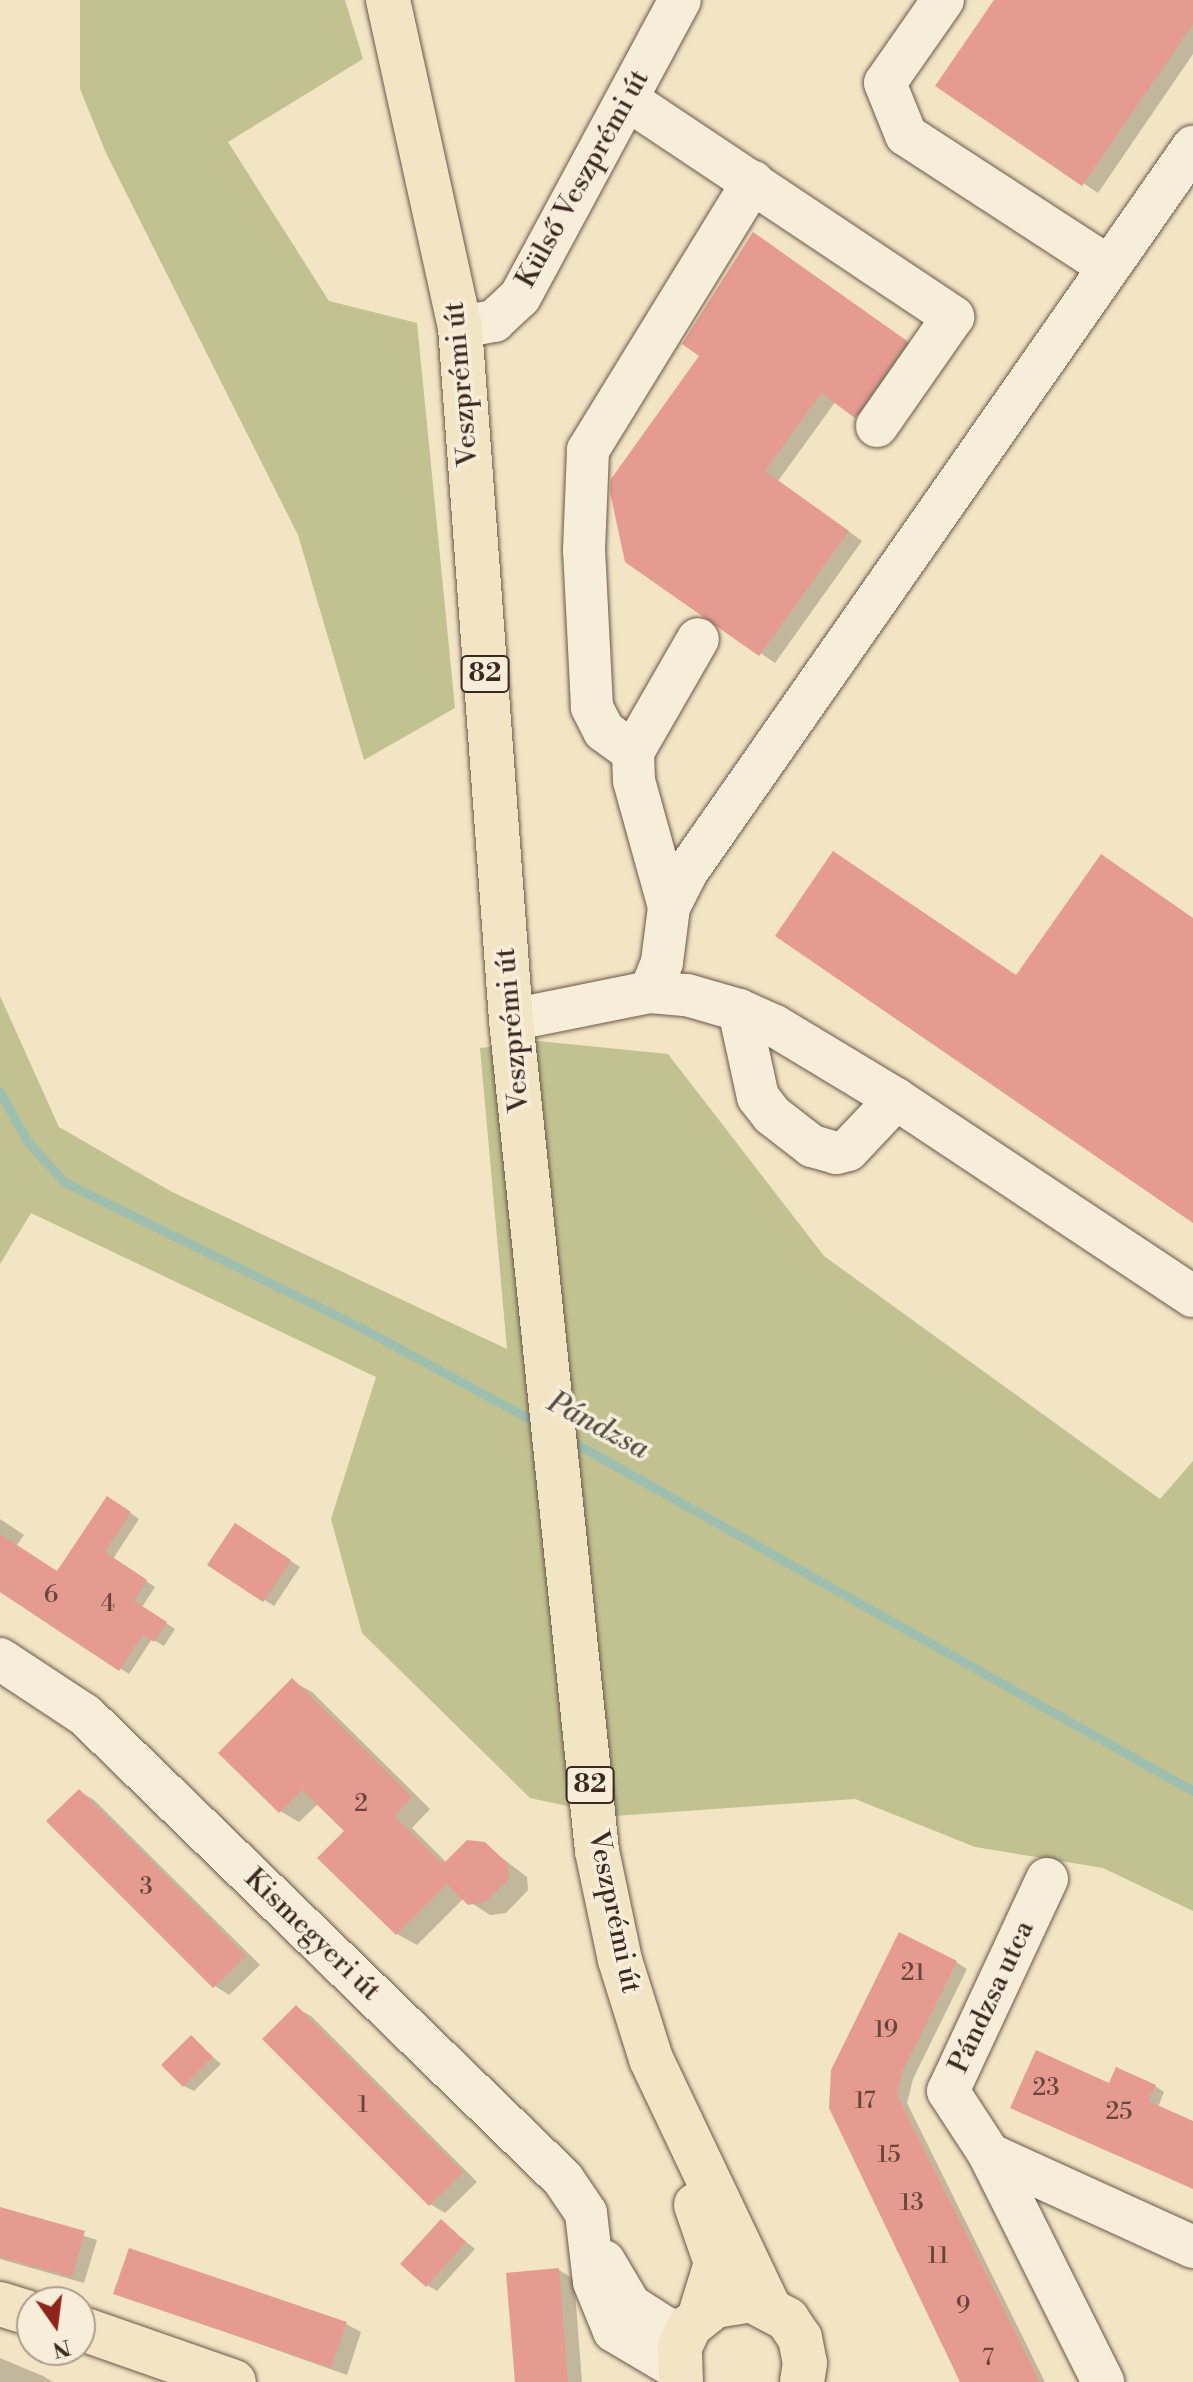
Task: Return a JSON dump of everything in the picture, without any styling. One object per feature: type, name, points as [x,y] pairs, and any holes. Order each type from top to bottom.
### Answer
[{"type":"main road","name":"Veszprémi út","points":[[388,0],[460,327],[511,1020],[558,1505],[597,1851],[620,1960],[651,2059],[665,2134],[714,2248],[710,2296],[695,2321]]},
{"type":"main road","name":"Veszprémi út","points":[[651,2059],[768,2305]]},
{"type":"main road","points":[[695,2321],[733,2301],[768,2305]]},
{"type":"main road","name":"82","points":[[768,2305],[787,2319],[800,2338],[803,2381]]},
{"type":"main road","name":"82","points":[[680,2375],[695,2321]]},
{"type":"main road","points":[[96,2334],[234,2382]]},
{"type":"street","name":"Külső Veszprémi út","points":[[460,327],[494,321],[520,297],[680,0]]},
{"type":"street","points":[[943,0],[885,83],[906,135],[1109,267]]},
{"type":"street","points":[[628,100],[953,317],[877,426]]},
{"type":"street","points":[[650,992],[662,962],[669,907],[698,856],[1193,147]]},
{"type":"street","points":[[633,752],[604,731],[592,707],[584,550],[588,450],[753,182]]},
{"type":"street","points":[[669,907],[634,781],[633,752],[698,639]]},
{"type":"street","points":[[655,857],[662,840],[676,834],[693,842],[698,856]]},
{"type":"street","points":[[511,1020],[650,992],[687,995],[739,1010],[775,1026],[896,1099],[1193,1296]]},
{"type":"street","points":[[739,1010],[758,1097],[772,1115],[812,1146],[836,1153],[848,1150],[860,1143],[896,1099]]},
{"type":"street","name":"Kismegyeri út","points":[[0,1659],[85,1715],[552,2167],[586,2213],[594,2282],[614,2331],[680,2375]]},
{"type":"street","name":"Pándzsa utca","points":[[1047,1879],[948,2091],[989,2154],[1103,2382]]},
{"type":"street","points":[[989,2154],[1193,2247]]},
{"type":"street","name":"Kismegyeri út","points":[[591,2239],[630,2305],[675,2331],[695,2321]]},
{"type":"green space","points":[[80,0],[345,0],[363,59],[228,142],[329,301],[417,323],[455,708],[364,760],[298,535],[106,153],[80,89]]},
{"type":"green space","points":[[0,996],[59,1127],[172,1192],[507,1349],[480,1048],[538,1041],[668,1054],[824,1256],[1160,1499],[1193,1461],[1193,1911],[1103,1868],[975,1847],[855,1799],[614,1816],[530,1798],[362,1633],[331,1519],[376,1377],[31,1213],[0,1264]]},
{"type":"building","points":[[994,0],[1193,0],[1193,24],[1082,186],[935,86]]},
{"type":"building","points":[[753,232],[907,341],[855,418],[821,393],[765,471],[849,531],[759,656],[625,562],[610,492],[611,479],[699,356],[682,344]]},
{"type":"building","points":[[833,851],[1016,975],[1101,854],[1193,918],[1193,1223],[775,936]]},
{"type":"building","points":[[107,1496],[131,1512],[105,1552],[147,1580],[134,1601],[167,1622],[154,1642],[143,1635],[119,1671],[0,1592],[0,1534],[57,1571]]},
{"type":"building","points":[[235,1523],[291,1560],[263,1602],[207,1565]]},
{"type":"building","points":[[292,1678],[412,1797],[394,1816],[443,1864],[467,1840],[485,1842],[507,1863],[509,1879],[485,1902],[468,1905],[447,1884],[396,1935],[317,1858],[344,1831],[302,1790],[279,1813],[218,1753]]},
{"type":"building","points":[[79,1789],[246,1956],[213,1988],[46,1821]]},
{"type":"building","points":[[899,1932],[957,1961],[902,2073],[897,2095],[1040,2382],[960,2382],[829,2108],[831,2070]]},
{"type":"building","points":[[296,2005],[463,2172],[429,2206],[262,2039]]},
{"type":"building","points":[[191,2035],[213,2057],[183,2087],[161,2065]]},
{"type":"building","points":[[1036,2050],[1109,2083],[1116,2067],[1156,2085],[1148,2101],[1193,2121],[1193,2189],[1010,2108]]},
{"type":"building","points":[[0,2207],[85,2231],[72,2277],[0,2257]]},
{"type":"building","points":[[441,2219],[466,2242],[426,2287],[400,2264]]},
{"type":"building","points":[[129,2248],[347,2322],[331,2368],[113,2294]]},
{"type":"building","points":[[559,2268],[568,2382],[515,2382],[506,2273]]},
{"type":"waterway","name":"Pándzsa","points":[[0,1092],[27,1141],[64,1182],[356,1325],[539,1424]]},
{"type":"waterway","name":"Pándzsa","points":[[566,1438],[1193,1791]]}]
